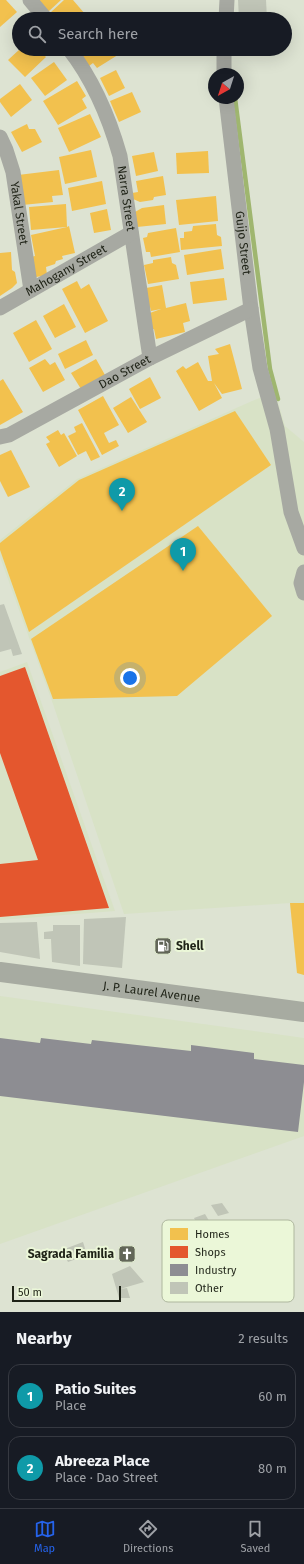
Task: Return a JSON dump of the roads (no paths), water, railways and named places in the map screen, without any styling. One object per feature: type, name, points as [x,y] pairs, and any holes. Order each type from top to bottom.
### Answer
[{"type":"main road","name":"J. P. Laurel Avenue","points":[[0,972],[304,1012]]},
{"type":"street","points":[[30,0],[40,12]]},
{"type":"street","points":[[226,12],[227,0]]},
{"type":"street","name":"Narra Street","points":[[74,56],[89,78],[104,107],[120,156],[150,358]]},
{"type":"street","points":[[223,56],[224,68]]},
{"type":"street","name":"Guijo Street","points":[[227,104],[251,309],[265,387],[277,429],[291,512],[304,548]]},
{"type":"street","name":"Yakal Street","points":[[0,137],[13,172],[31,290]]},
{"type":"street","name":"Mahogany Street","points":[[0,308],[131,233]]},
{"type":"street","name":"Dao Street","points":[[0,437],[9,435],[150,358],[251,309]]},
{"type":"street","points":[[304,572],[301,583],[304,593]]},
{"type":"waterway","points":[[236,104],[270,369],[278,399]]},
{"type":"place","name":"Abreeza Place","points":[[122,511]]},
{"type":"place","name":"Patio Suites","points":[[183,571]]},
{"type":"place","name":"Shell","points":[[163,946]]},
{"type":"place","name":"Sagrada Familia","points":[[127,1254]]}]
